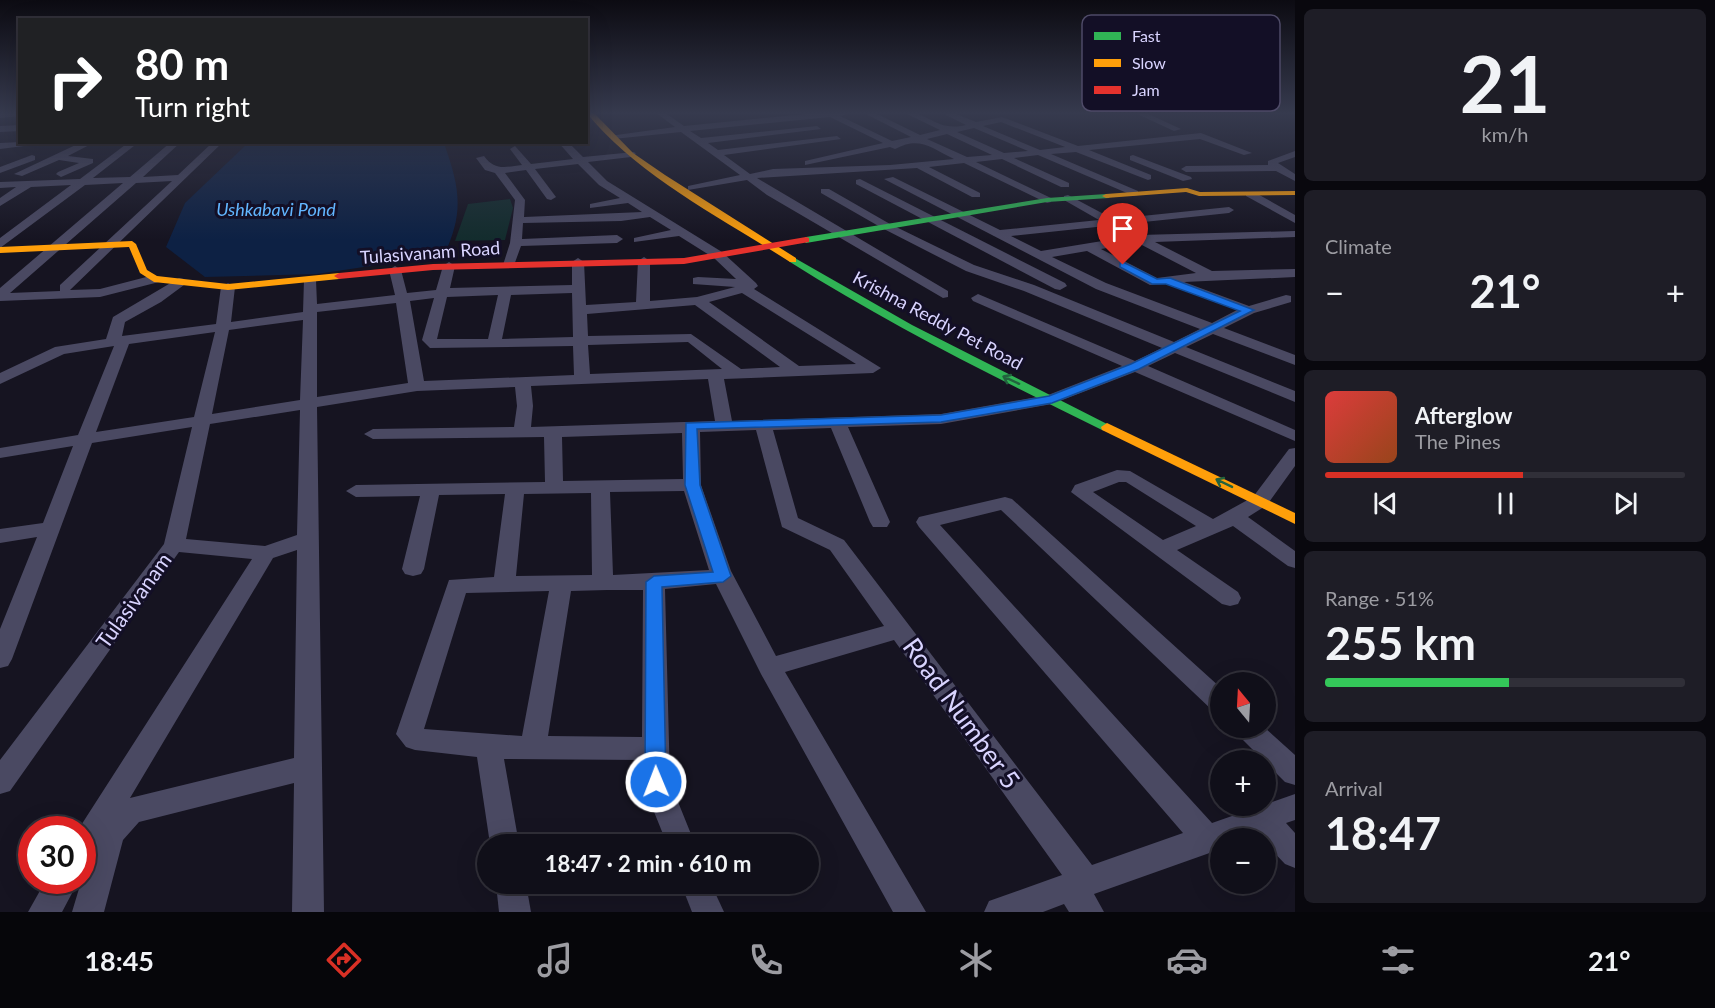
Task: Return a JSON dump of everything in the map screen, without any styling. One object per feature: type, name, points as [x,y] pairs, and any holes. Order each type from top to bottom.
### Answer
[{"type":"main road","name":"Krishna Reddy Pet Road","points":[[632,155],[662,177],[871,308],[964,357],[1060,396]]},
{"type":"main road","name":"Krishna Reddy Pet Road","points":[[644,155],[692,188],[788,243],[898,313],[1060,396],[1265,496],[1295,505]]},
{"type":"main road","name":"Tulasivanam Road","points":[[154,279],[228,287],[449,266],[684,261],[956,213],[1047,200],[1066,191],[1134,194],[1187,190],[1199,194],[1295,193]]},
{"type":"main road","points":[[0,250],[132,244],[143,271],[154,279]]},
{"type":"main road","name":"Krishna Reddy Pet Road","points":[[1265,496],[1295,519]]},
{"type":"street","points":[[0,170],[42,155]]},
{"type":"street","points":[[19,174],[47,155]]},
{"type":"street","points":[[61,174],[90,161],[69,155]]},
{"type":"street","points":[[0,244],[118,155]]},
{"type":"street","points":[[1,295],[162,155]]},
{"type":"street","points":[[64,288],[206,155]]},
{"type":"street","points":[[498,171],[531,199],[551,197],[519,155]]},
{"type":"street","points":[[0,453],[417,386],[873,368],[745,285],[718,255],[603,183],[575,155]]},
{"type":"street","points":[[481,158],[488,168],[498,171],[628,155]]},
{"type":"street","points":[[720,155],[748,177],[943,294]]},
{"type":"street","points":[[692,188],[849,155]]},
{"type":"street","points":[[864,155],[889,173],[956,213],[1101,286],[1211,330],[1295,360]]},
{"type":"street","points":[[912,155],[929,163]]},
{"type":"street","points":[[955,155],[1047,200]]},
{"type":"street","points":[[1002,155],[1066,191],[1111,222]]},
{"type":"street","points":[[763,174],[889,173],[929,163],[1029,155]]},
{"type":"street","points":[[1046,155],[1134,194]]},
{"type":"street","points":[[1092,155],[1148,177]]},
{"type":"street","points":[[1127,155],[1187,174],[1275,168],[1295,178]]},
{"type":"street","points":[[1275,168],[1272,162],[1293,155]]},
{"type":"street","points":[[918,165],[976,195]]},
{"type":"street","points":[[0,184],[182,178]]},
{"type":"street","points":[[860,182],[1060,286]]},
{"type":"street","points":[[0,203],[28,184]]},
{"type":"street","points":[[825,191],[886,226],[970,268],[1029,288],[1295,397]]},
{"type":"street","points":[[997,234],[1230,211],[1199,194]]},
{"type":"street","points":[[1250,194],[1295,220]]},
{"type":"street","points":[[509,265],[520,220],[531,199]]},
{"type":"street","points":[[594,206],[629,200]]},
{"type":"street","points":[[520,220],[621,218],[652,214]]},
{"type":"street","points":[[638,240],[680,232]]},
{"type":"street","points":[[1039,255],[1139,239],[1295,234]]},
{"type":"street","points":[[516,243],[617,239]]},
{"type":"street","points":[[1139,239],[1210,275]]},
{"type":"street","points":[[1091,248],[1155,282],[1210,275],[1295,273]]},
{"type":"street","points":[[643,307],[644,261]]},
{"type":"street","points":[[578,262],[581,290],[582,378]]},
{"type":"street","points":[[449,266],[429,340],[432,343],[494,344],[691,338],[738,374]]},
{"type":"street","points":[[395,270],[417,386]]},
{"type":"street","points":[[1,295],[100,293],[154,279]]},
{"type":"street","points":[[308,912],[307,539],[310,280]]},
{"type":"street","points":[[1167,280],[1249,310]]},
{"type":"street","points":[[698,281],[745,285]]},
{"type":"street","points":[[0,659],[86,439],[118,341],[118,320],[156,299],[179,282]]},
{"type":"street","points":[[580,310],[698,301],[745,285]]},
{"type":"street","name":"Tulasivanam","points":[[0,782],[174,545],[223,327],[228,287]]},
{"type":"street","points":[[0,379],[60,350],[118,341],[440,293],[581,290]]},
{"type":"street","points":[[494,344],[505,291]]},
{"type":"street","points":[[978,298],[1295,436]]},
{"type":"street","points":[[373,434],[553,432],[941,418],[1060,396],[1135,367],[1249,310],[1286,299]]},
{"type":"street","points":[[698,301],[798,372]]},
{"type":"street","points":[[715,374],[724,425]]},
{"type":"street","points":[[522,381],[525,406],[522,432]]},
{"type":"street","points":[[837,421],[880,522]]},
{"type":"street","name":"Road Number 5","points":[[762,424],[789,522],[837,544],[900,630],[1078,885],[1088,912]]},
{"type":"street","points":[[691,426],[692,485],[723,576],[770,667],[910,912]]},
{"type":"street","points":[[553,432],[554,488]]},
{"type":"street","points":[[1160,549],[1235,517],[1265,496],[1295,453]]},
{"type":"street","points":[[1212,527],[1130,477],[1117,476],[1082,489],[1083,495],[1230,598]]},
{"type":"street","points":[[356,490],[692,485]]},
{"type":"street","points":[[600,487],[603,584]]},
{"type":"street","points":[[504,584],[515,489]]},
{"type":"street","points":[[413,569],[430,490]]},
{"type":"street","points":[[1208,840],[926,522],[1005,503],[1210,693]]},
{"type":"street","points":[[1235,517],[1295,561]]},
{"type":"street","points":[[0,536],[51,528]]},
{"type":"street","points":[[174,545],[266,553],[307,539]]},
{"type":"street","points":[[96,827],[266,553]]},
{"type":"street","points":[[655,749],[489,747],[415,739],[409,734],[455,586],[459,584],[603,584],[723,576]]},
{"type":"street","points":[[654,582],[656,782],[677,834]]},
{"type":"street","points":[[533,747],[561,585]]},
{"type":"street","points":[[770,667],[900,630]]},
{"type":"street","points":[[1258,738],[1295,773]]},
{"type":"street","points":[[489,747],[502,834]]},
{"type":"street","points":[[88,912],[110,833],[130,811],[308,767]]},
{"type":"street","points":[[1000,912],[1208,840],[1295,807]]},
{"type":"street","points":[[1262,819],[1295,854]]},
{"type":"street","points":[[44,912],[55,894]]},
{"type":"street","points":[[512,894],[515,912]]},
{"type":"street","points":[[700,894],[708,912]]},
{"type":"green space","points":[[510,199],[513,208],[505,240],[455,241],[468,204]]},
{"type":"water","name":"Ushkabavi Pond","points":[[236,155],[448,155],[457,188],[458,201],[455,226],[444,255],[317,274],[205,277],[166,247],[185,203]]},
{"type":"traffic: fast","points":[[806,240],[1047,200],[1106,196]]},
{"type":"traffic: fast","points":[[793,260],[908,327],[1107,427]]},
{"type":"traffic: slow","points":[[632,155],[662,177],[793,260]]},
{"type":"traffic: slow","points":[[1106,196],[1187,190],[1199,194],[1295,193]]},
{"type":"traffic: slow","points":[[0,250],[132,244],[143,271],[154,279],[228,287],[339,276]]},
{"type":"traffic: slow","points":[[1107,427],[1295,519]]},
{"type":"traffic: jam","points":[[339,276],[433,267],[684,261],[806,240]]},
{"type":"route","points":[[656,782],[654,582],[723,576],[692,485],[691,426],[941,418],[1052,399],[1135,367],[1249,310],[1167,280],[1155,282],[1123,265]]}]
